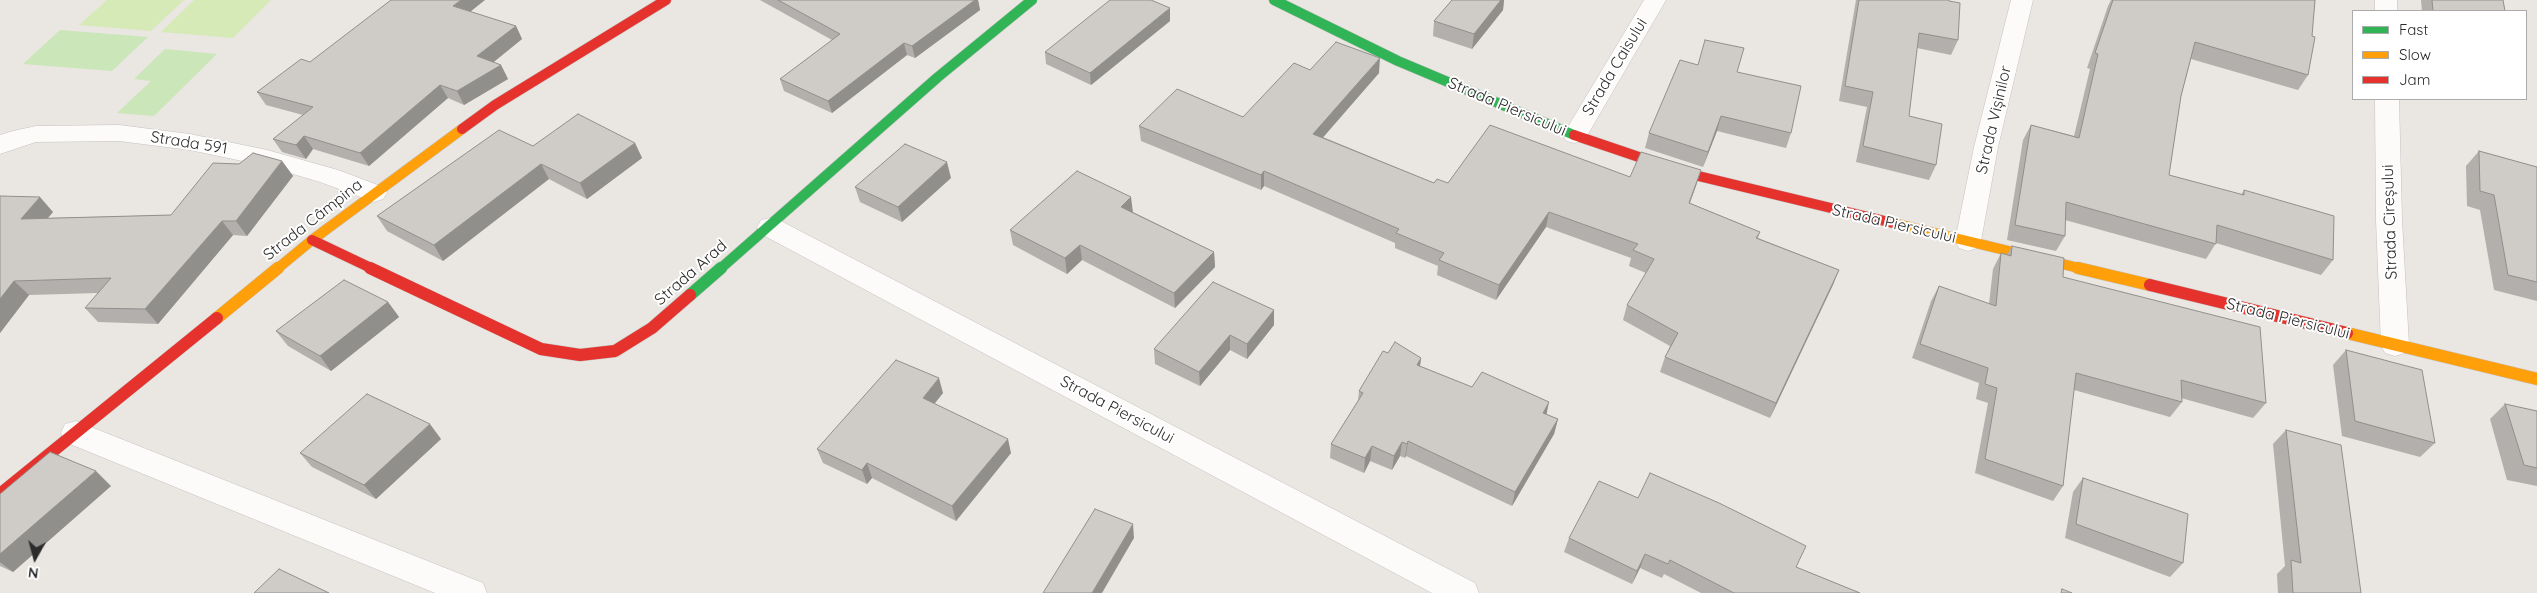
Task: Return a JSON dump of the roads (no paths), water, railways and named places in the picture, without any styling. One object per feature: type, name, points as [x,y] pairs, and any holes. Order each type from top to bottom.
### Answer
[{"type":"street","name":"Strada Câmpina","points":[[0,494],[312,240],[374,193],[495,105],[666,0]]},
{"type":"street","name":"Strada Arad","points":[[312,240],[541,349],[580,355],[615,351],[652,328],[770,227],[938,76],[1032,0]]},
{"type":"street","name":"Strada Piersicului","points":[[1274,0],[1398,61],[1575,135],[1686,173],[2537,379]]},
{"type":"street","name":"Strada Caisului","points":[[1575,135],[1655,0]]},
{"type":"street","name":"Strada Vișinilor","points":[[1968,241],[1986,147],[2022,0]]},
{"type":"street","name":"Strada Cireșului","points":[[2387,100],[2389,220],[2395,345]]},
{"type":"street","name":"Strada 591","points":[[0,146],[13,139],[36,134],[119,133],[190,142],[267,158],[329,176],[374,193]]},
{"type":"street","name":"Strada Piersicului","points":[[770,227],[1463,593]]},
{"type":"street","points":[[76,433],[471,593]]}]
